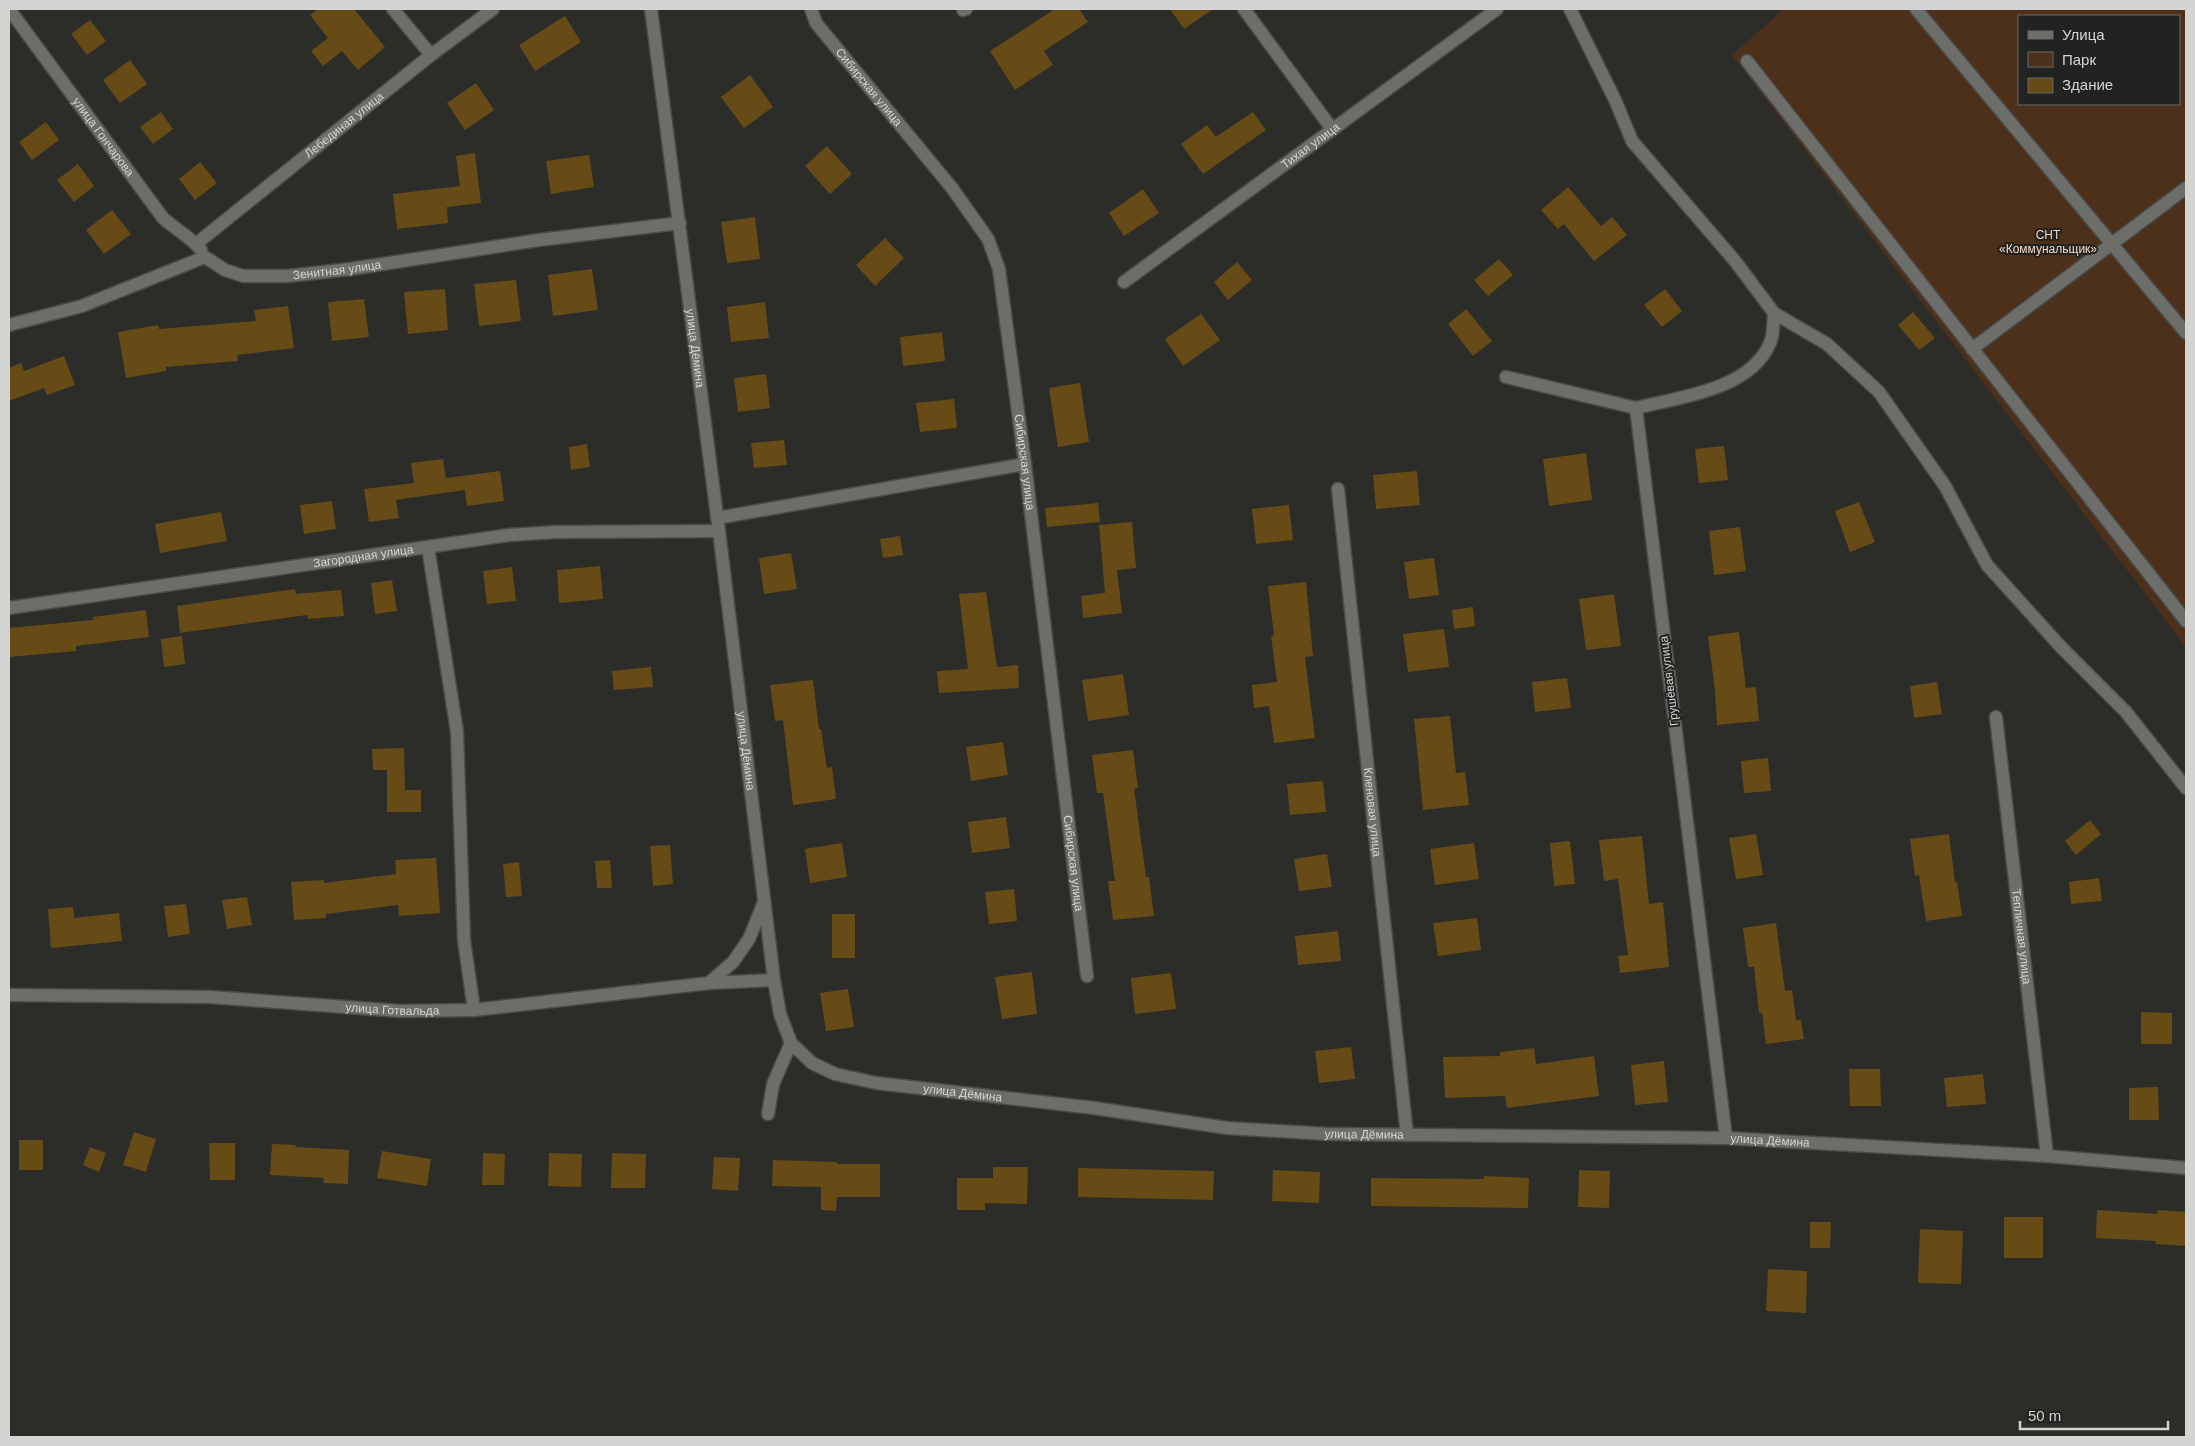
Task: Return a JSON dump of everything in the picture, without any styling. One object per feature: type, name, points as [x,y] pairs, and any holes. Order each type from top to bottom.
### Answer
[{"type":"street","name":"улица Гончарова","points":[[9,9],[163,218],[196,244],[205,257]]},
{"type":"street","points":[[393,9],[431,55]]},
{"type":"street","name":"Лебединая улица","points":[[196,244],[431,55],[493,9]]},
{"type":"street","name":"улица Дёмина","points":[[651,9],[680,223],[774,980],[780,1014],[791,1043],[812,1063],[835,1074],[876,1083],[1094,1108],[1227,1128],[1328,1134],[1726,1138],[2046,1156],[2186,1168]]},
{"type":"street","name":"Сибирская улица","points":[[811,9],[816,23],[952,188],[988,238],[999,269],[1025,464],[1087,976]]},
{"type":"street","points":[[1244,9],[1332,129]]},
{"type":"street","name":"Тихая улица","points":[[1124,282],[1497,9]]},
{"type":"street","points":[[1570,9],[1616,102],[1632,141],[1735,261],[1774,313],[1827,344],[1879,392],[1945,486],[1987,565],[2061,647],[2126,712],[2186,788]]},
{"type":"street","points":[[1916,9],[2186,333]]},
{"type":"street","points":[[1746,61],[2186,621]]},
{"type":"street","points":[[1972,348],[2113,245],[2186,188]]},
{"type":"street","name":"Зенитная улица","points":[[205,257],[225,270],[243,276],[288,276],[350,270],[538,240],[680,223]]},
{"type":"street","points":[[9,325],[82,306],[205,257]]},
{"type":"street","points":[[1506,377],[1636,408],[1718,387],[1753,368],[1771,342],[1774,313]]},
{"type":"street","name":"Грушёвая улица","points":[[1636,408],[1726,1138]]},
{"type":"street","points":[[717,518],[1025,464]]},
{"type":"street","name":"Кленовая улица","points":[[1338,490],[1407,1135]]},
{"type":"street","name":"Загородная улица","points":[[9,608],[509,536],[556,532],[719,531]]},
{"type":"street","points":[[428,547],[457,732],[464,940],[474,1010]]},
{"type":"street","name":"Тепличная улица","points":[[1996,717],[2046,1156]]},
{"type":"street","points":[[709,983],[733,962],[749,939],[765,899]]},
{"type":"street","name":"улица Готвальда","points":[[9,995],[210,997],[400,1011],[474,1010],[709,983],[774,980]]},
{"type":"street","points":[[768,1114],[773,1084],[791,1043]]},
{"type":"green space","name":"СНТ «Коммунальщик»","points":[[1784,9],[2186,9],[2186,647],[1732,55]]},
{"type":"building","points":[[318,9],[354,9],[385,47],[358,70],[342,51],[323,66],[311,51],[328,38],[310,15]]},
{"type":"building","points":[[1055,9],[1079,9],[1088,22],[1044,51],[1053,65],[1015,90],[990,51]]},
{"type":"building","points":[[1170,9],[1213,9],[1184,29]]},
{"type":"building","points":[[565,16],[581,42],[535,71],[519,45]]},
{"type":"building","points":[[90,20],[106,41],[87,55],[71,34]]},
{"type":"building","points":[[130,60],[147,84],[120,103],[103,80]]},
{"type":"building","points":[[750,75],[773,107],[744,128],[721,97]]},
{"type":"building","points":[[476,83],[494,110],[465,130],[447,103]]},
{"type":"building","points":[[161,112],[173,129],[153,144],[140,127]]},
{"type":"building","points":[[1253,112],[1266,130],[1203,174],[1181,144],[1207,125],[1216,137]]},
{"type":"building","points":[[46,122],[59,140],[32,160],[19,142]]},
{"type":"building","points":[[827,146],[852,174],[830,194],[805,166]]},
{"type":"building","points":[[475,153],[481,203],[447,207],[448,223],[397,229],[393,194],[460,186],[456,156]]},
{"type":"building","points":[[589,155],[594,187],[551,194],[546,161]]},
{"type":"building","points":[[200,162],[217,183],[195,200],[179,179]]},
{"type":"building","points":[[78,164],[94,186],[74,202],[57,180]]},
{"type":"building","points":[[1568,187],[1601,226],[1612,217],[1627,235],[1594,261],[1564,224],[1558,229],[1541,210]]},
{"type":"building","points":[[1143,189],[1159,213],[1124,236],[1109,213]]},
{"type":"building","points":[[112,210],[131,234],[104,254],[86,230]]},
{"type":"building","points":[[755,217],[760,259],[727,263],[721,222]]},
{"type":"building","points":[[885,238],[904,258],[875,286],[856,265]]},
{"type":"building","points":[[1499,259],[1513,275],[1488,296],[1474,280]]},
{"type":"building","points":[[1237,262],[1252,280],[1228,300],[1214,282]]},
{"type":"building","points":[[592,269],[598,310],[553,316],[548,275]]},
{"type":"building","points":[[516,280],[521,321],[479,326],[474,284]]},
{"type":"building","points":[[445,289],[448,330],[408,334],[404,292]]},
{"type":"building","points":[[1665,289],[1682,311],[1662,327],[1644,305]]},
{"type":"building","points":[[364,299],[369,337],[332,341],[328,302]]},
{"type":"building","points":[[765,302],[769,338],[731,342],[727,307]]},
{"type":"building","points":[[288,306],[294,348],[237,355],[238,361],[166,367],[166,371],[126,378],[118,332],[158,325],[159,329],[256,321],[254,310]]},
{"type":"building","points":[[1466,309],[1492,341],[1473,356],[1448,324]]},
{"type":"building","points":[[1913,312],[1935,338],[1919,350],[1898,325]]},
{"type":"building","points":[[1201,314],[1220,340],[1183,366],[1165,339]]},
{"type":"building","points":[[942,332],[945,361],[903,366],[900,337]]},
{"type":"building","points":[[64,356],[75,385],[47,395],[44,388],[9,401],[9,368],[21,363],[24,371]]},
{"type":"building","points":[[766,374],[770,408],[738,412],[734,378]]},
{"type":"building","points":[[1080,383],[1089,442],[1058,447],[1049,388]]},
{"type":"building","points":[[954,399],[957,428],[920,432],[916,403]]},
{"type":"building","points":[[784,440],[787,465],[754,468],[751,443]]},
{"type":"building","points":[[587,444],[590,467],[571,470],[569,447]]},
{"type":"building","points":[[1724,446],[1728,480],[1699,483],[1695,449]]},
{"type":"building","points":[[1586,453],[1592,500],[1549,506],[1543,459]]},
{"type":"building","points":[[443,459],[446,478],[500,471],[504,501],[467,506],[465,490],[396,500],[399,518],[369,522],[364,489],[414,483],[411,463]]},
{"type":"building","points":[[1417,471],[1420,505],[1376,509],[1373,475]]},
{"type":"building","points":[[332,501],[336,529],[304,534],[300,505]]},
{"type":"building","points":[[1859,502],[1875,542],[1850,552],[1835,511]]},
{"type":"building","points":[[1098,503],[1100,522],[1047,527],[1045,508]]},
{"type":"building","points":[[1289,505],[1293,540],[1256,544],[1252,509]]},
{"type":"building","points":[[221,512],[227,541],[160,553],[155,524]]},
{"type":"building","points":[[1132,522],[1136,568],[1117,570],[1122,613],[1083,618],[1081,596],[1105,593],[1099,525]]},
{"type":"building","points":[[1740,527],[1746,571],[1714,575],[1709,531]]},
{"type":"building","points":[[900,536],[903,555],[883,558],[880,539]]},
{"type":"building","points":[[791,553],[797,589],[764,594],[759,558]]},
{"type":"building","points":[[1434,558],[1439,595],[1409,599],[1404,562]]},
{"type":"building","points":[[600,566],[603,599],[559,603],[557,570]]},
{"type":"building","points":[[512,567],[516,601],[487,604],[483,571]]},
{"type":"building","points":[[392,580],[397,611],[375,614],[371,583]]},
{"type":"building","points":[[1306,582],[1313,656],[1305,657],[1315,738],[1274,743],[1269,706],[1254,708],[1252,685],[1277,682],[1271,636],[1274,635],[1268,586]]},
{"type":"building","points":[[295,589],[296,594],[341,590],[344,616],[308,619],[307,615],[180,633],[177,606]]},
{"type":"building","points":[[986,592],[997,667],[1018,665],[1019,688],[939,693],[937,671],[968,669],[959,594]]},
{"type":"building","points":[[1614,594],[1621,646],[1586,650],[1579,599]]},
{"type":"building","points":[[1473,607],[1475,626],[1454,629],[1452,610]]},
{"type":"building","points":[[146,610],[149,637],[76,646],[76,651],[9,657],[9,628],[93,620],[93,617]]},
{"type":"building","points":[[1444,629],[1449,667],[1408,672],[1403,634]]},
{"type":"building","points":[[1739,632],[1746,688],[1756,687],[1759,721],[1717,725],[1708,636]]},
{"type":"building","points":[[182,636],[185,664],[164,667],[161,639]]},
{"type":"building","points":[[651,667],[653,687],[614,690],[612,671]]},
{"type":"building","points":[[1123,674],[1129,715],[1088,721],[1082,680]]},
{"type":"building","points":[[1567,678],[1571,708],[1535,712],[1532,682]]},
{"type":"building","points":[[813,680],[819,729],[821,729],[827,768],[832,767],[836,799],[793,805],[783,720],[775,721],[770,685]]},
{"type":"building","points":[[1937,682],[1942,714],[1914,718],[1910,686]]},
{"type":"building","points":[[1450,716],[1456,773],[1465,772],[1469,805],[1423,810],[1414,719]]},
{"type":"building","points":[[1003,742],[1008,775],[971,781],[966,747]]},
{"type":"building","points":[[404,748],[405,790],[421,790],[421,812],[387,812],[387,770],[373,770],[372,749]]},
{"type":"building","points":[[1133,750],[1138,788],[1134,789],[1146,877],[1149,877],[1154,916],[1113,920],[1108,881],[1115,881],[1103,793],[1097,793],[1092,755]]},
{"type":"building","points":[[1768,758],[1771,791],[1744,793],[1741,761]]},
{"type":"building","points":[[1323,781],[1326,812],[1290,815],[1287,784]]},
{"type":"building","points":[[1006,817],[1010,848],[972,853],[968,822]]},
{"type":"building","points":[[2090,820],[2101,834],[2076,855],[2065,841]]},
{"type":"building","points":[[1756,834],[1763,875],[1736,879],[1729,838]]},
{"type":"building","points":[[1949,834],[1955,882],[1957,882],[1962,916],[1926,921],[1919,875],[1915,876],[1910,839]]},
{"type":"building","points":[[1642,836],[1649,904],[1663,902],[1669,967],[1620,973],[1618,956],[1628,955],[1618,879],[1604,881],[1599,840]]},
{"type":"building","points":[[1570,841],[1575,884],[1554,886],[1550,843]]},
{"type":"building","points":[[842,843],[847,877],[810,883],[805,849]]},
{"type":"building","points":[[1474,843],[1479,879],[1435,885],[1430,849]]},
{"type":"building","points":[[670,845],[673,884],[653,886],[650,846]]},
{"type":"building","points":[[1327,854],[1332,887],[1299,891],[1294,859]]},
{"type":"building","points":[[436,858],[440,913],[399,916],[398,905],[326,914],[326,918],[294,920],[291,882],[324,880],[324,883],[396,874],[395,860]]},
{"type":"building","points":[[610,860],[612,888],[597,888],[595,861]]},
{"type":"building","points":[[519,862],[522,896],[506,897],[503,864]]},
{"type":"building","points":[[2099,878],[2102,901],[2071,904],[2069,882]]},
{"type":"building","points":[[1014,889],[1017,921],[989,924],[985,892]]},
{"type":"building","points":[[247,897],[252,925],[227,929],[222,900]]},
{"type":"building","points":[[186,904],[190,934],[168,937],[164,906]]},
{"type":"building","points":[[73,907],[74,918],[119,913],[122,941],[51,948],[48,909]]},
{"type":"building","points":[[832,914],[855,914],[855,958],[832,958]]},
{"type":"building","points":[[1477,918],[1481,950],[1438,956],[1433,923]]},
{"type":"building","points":[[1776,923],[1785,991],[1792,990],[1796,1020],[1801,1020],[1804,1039],[1766,1044],[1762,1013],[1759,1013],[1754,967],[1748,967],[1743,928]]},
{"type":"building","points":[[1338,931],[1341,961],[1298,965],[1295,936]]},
{"type":"building","points":[[1032,972],[1037,1014],[1002,1019],[995,977]]},
{"type":"building","points":[[1171,973],[1176,1009],[1135,1014],[1131,978]]},
{"type":"building","points":[[848,989],[854,1027],[826,1031],[820,993]]},
{"type":"building","points":[[2141,1012],[2172,1013],[2172,1044],[2141,1044]]},
{"type":"building","points":[[1351,1047],[1355,1079],[1319,1083],[1315,1051]]},
{"type":"building","points":[[1534,1048],[1536,1064],[1594,1056],[1599,1096],[1507,1108],[1505,1096],[1445,1098],[1443,1057],[1500,1056],[1500,1052]]},
{"type":"building","points":[[1664,1061],[1668,1102],[1635,1105],[1631,1065]]},
{"type":"building","points":[[1849,1069],[1880,1069],[1881,1106],[1850,1106]]},
{"type":"building","points":[[1983,1074],[1986,1104],[1947,1107],[1944,1078]]},
{"type":"building","points":[[2158,1087],[2159,1120],[2129,1120],[2129,1088]]},
{"type":"building","points":[[134,1132],[156,1139],[146,1172],[123,1165]]},
{"type":"building","points":[[19,1140],[43,1140],[43,1170],[19,1170]]},
{"type":"building","points":[[209,1143],[235,1143],[235,1180],[210,1180]]},
{"type":"building","points":[[272,1144],[349,1150],[348,1184],[323,1183],[324,1178],[270,1175]]},
{"type":"building","points":[[90,1147],[106,1153],[99,1172],[83,1165]]},
{"type":"building","points":[[382,1151],[431,1159],[427,1186],[377,1178]]},
{"type":"building","points":[[483,1153],[505,1154],[504,1185],[482,1185]]},
{"type":"building","points":[[549,1153],[582,1154],[581,1187],[548,1186]]},
{"type":"building","points":[[612,1153],[646,1154],[645,1188],[611,1188]]},
{"type":"building","points":[[714,1157],[740,1158],[738,1191],[712,1189]]},
{"type":"building","points":[[773,1160],[837,1162],[837,1164],[880,1164],[880,1197],[837,1197],[836,1211],[821,1210],[821,1187],[772,1186]]},
{"type":"building","points":[[993,1167],[1028,1167],[1027,1204],[985,1203],[985,1210],[957,1210],[957,1178],[993,1178]]},
{"type":"building","points":[[1078,1168],[1214,1171],[1213,1200],[1078,1197]]},
{"type":"building","points":[[1273,1170],[1320,1172],[1319,1203],[1272,1201]]},
{"type":"building","points":[[1579,1170],[1610,1171],[1609,1208],[1578,1207]]},
{"type":"building","points":[[1484,1176],[1529,1178],[1528,1208],[1371,1206],[1371,1178],[1484,1179]]},
{"type":"building","points":[[2097,1210],[2157,1214],[2158,1210],[2186,1212],[2186,1246],[2155,1244],[2156,1241],[2096,1238]]},
{"type":"building","points":[[2004,1217],[2043,1217],[2043,1258],[2004,1258]]},
{"type":"building","points":[[1810,1222],[1831,1222],[1830,1248],[1810,1248]]},
{"type":"building","points":[[1920,1229],[1963,1231],[1961,1284],[1918,1283]]},
{"type":"building","points":[[1768,1269],[1807,1271],[1806,1313],[1766,1311]]}]
